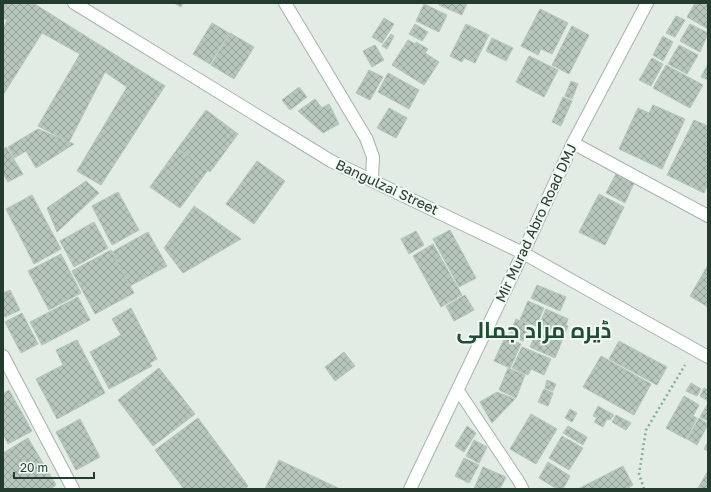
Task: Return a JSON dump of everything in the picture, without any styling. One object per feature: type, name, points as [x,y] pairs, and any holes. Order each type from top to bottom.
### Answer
[{"type":"street","name":"Bangulzai Street","points":[[74,3],[331,160],[523,253],[708,357]]},
{"type":"street","points":[[285,3],[366,138],[373,157],[372,179]]},
{"type":"street","name":"Mir Murad Abro Road DMJ","points":[[410,489],[523,253],[573,143],[647,3]]},
{"type":"street","points":[[573,143],[708,216]]},
{"type":"street","points":[[3,356],[73,489]]},
{"type":"lane","points":[[458,390],[523,489]]},
{"type":"path","points":[[644,489],[639,474],[646,430],[694,349]]},
{"type":"building","points":[[4,3],[33,3],[165,86],[101,185],[77,171],[127,87],[105,72],[69,142],[38,126],[80,54],[42,33],[3,95],[3,29],[7,20],[3,18]]},
{"type":"building","points":[[174,3],[183,3],[181,7]]},
{"type":"building","points":[[440,3],[467,3],[462,15],[439,5]]},
{"type":"building","points":[[695,3],[708,3],[708,29],[687,17]]},
{"type":"building","points":[[424,4],[447,15],[439,32],[416,21]]},
{"type":"building","points":[[540,9],[568,23],[552,54],[541,49],[538,55],[521,46]]},
{"type":"building","points":[[676,16],[685,20],[675,37],[666,33]]},
{"type":"building","points":[[384,18],[394,24],[382,43],[372,37]]},
{"type":"building","points":[[212,23],[229,33],[210,64],[193,54]]},
{"type":"building","points":[[415,24],[428,32],[422,41],[409,34]]},
{"type":"building","points":[[466,24],[489,35],[475,63],[464,58],[462,62],[450,56]]},
{"type":"building","points":[[690,24],[708,33],[700,52],[680,41]]},
{"type":"building","points":[[572,26],[589,35],[569,74],[552,65]]},
{"type":"building","points":[[230,33],[254,47],[234,79],[211,65]]},
{"type":"building","points":[[391,34],[394,36],[387,49],[382,46]]},
{"type":"building","points":[[663,36],[673,42],[663,61],[653,55]]},
{"type":"building","points":[[492,38],[513,48],[506,61],[486,51]]},
{"type":"building","points":[[408,40],[415,44],[416,42],[428,49],[425,53],[439,62],[424,85],[392,65]]},
{"type":"building","points":[[375,45],[384,60],[372,67],[363,51]]},
{"type":"building","points":[[679,45],[698,55],[687,74],[668,64]]},
{"type":"building","points":[[529,56],[558,70],[544,97],[516,82]]},
{"type":"building","points":[[652,58],[663,64],[651,86],[639,80]]},
{"type":"building","points":[[708,64],[708,80],[701,77]]},
{"type":"building","points":[[666,65],[703,85],[690,108],[653,88]]},
{"type":"building","points":[[369,70],[383,77],[370,100],[356,93]]},
{"type":"building","points":[[388,73],[419,90],[409,109],[378,92]]},
{"type":"building","points":[[571,81],[578,84],[572,99],[565,96]]},
{"type":"building","points":[[299,87],[307,97],[290,110],[282,100]]},
{"type":"building","points":[[563,97],[572,101],[561,126],[552,122]]},
{"type":"building","points":[[315,99],[322,108],[329,104],[339,124],[323,133],[298,111]]},
{"type":"building","points":[[653,105],[685,119],[662,169],[619,149],[638,108],[649,113]]},
{"type":"building","points":[[389,108],[407,118],[396,138],[377,128]]},
{"type":"building","points":[[206,110],[238,134],[210,172],[178,148]]},
{"type":"building","points":[[694,120],[708,126],[708,184],[704,193],[667,175]]},
{"type":"building","points":[[38,129],[74,144],[36,168],[26,151],[14,158],[8,147]]},
{"type":"building","points":[[6,147],[23,174],[8,182],[3,173],[3,150]]},
{"type":"building","points":[[178,148],[208,170],[180,208],[150,187]]},
{"type":"building","points":[[257,161],[285,181],[254,224],[226,204]]},
{"type":"building","points":[[616,174],[634,183],[625,203],[606,193]]},
{"type":"building","points":[[86,181],[99,193],[57,232],[47,208]]},
{"type":"building","points":[[118,192],[139,230],[112,245],[92,206]]},
{"type":"building","points":[[599,194],[624,207],[605,245],[579,232]]},
{"type":"building","points":[[32,195],[61,249],[34,264],[6,209]]},
{"type":"building","points":[[194,206],[241,239],[183,273],[164,248]]},
{"type":"building","points":[[94,222],[108,248],[74,267],[60,241]]},
{"type":"building","points":[[450,230],[476,278],[459,287],[433,239]]},
{"type":"building","points":[[416,231],[424,245],[409,254],[401,239]]},
{"type":"building","points":[[148,232],[167,266],[130,286],[112,252]]},
{"type":"building","points":[[433,244],[462,295],[441,307],[413,256]]},
{"type":"building","points":[[111,250],[134,293],[95,314],[72,271]]},
{"type":"building","points":[[61,254],[81,293],[49,310],[28,271]]},
{"type":"building","points":[[708,265],[708,307],[690,296]]},
{"type":"building","points":[[537,285],[566,297],[560,311],[531,298]]},
{"type":"building","points":[[10,290],[20,310],[5,317],[3,314],[3,293]]},
{"type":"building","points":[[465,295],[474,310],[454,321],[446,306]]},
{"type":"building","points":[[78,297],[90,320],[42,345],[30,322]]},
{"type":"building","points":[[528,301],[544,308],[536,326],[520,320]]},
{"type":"building","points":[[131,308],[157,359],[150,363],[152,366],[109,389],[90,352],[121,335],[112,319]]},
{"type":"building","points":[[546,309],[568,319],[566,325],[568,326],[555,358],[530,347]]},
{"type":"building","points":[[22,313],[38,344],[21,353],[5,322]]},
{"type":"building","points":[[516,319],[529,325],[523,341],[509,335]]},
{"type":"building","points":[[505,337],[521,344],[510,368],[494,361]]},
{"type":"building","points":[[77,340],[105,393],[57,419],[36,379],[63,365],[56,350]]},
{"type":"building","points":[[619,341],[667,367],[657,385],[609,359]]},
{"type":"building","points":[[522,347],[551,359],[544,375],[531,369],[528,375],[512,368]]},
{"type":"building","points":[[344,352],[355,366],[335,381],[325,367]]},
{"type":"building","points":[[601,356],[651,384],[634,415],[583,387]]},
{"type":"building","points":[[159,368],[195,414],[153,446],[118,400]]},
{"type":"building","points":[[508,368],[525,375],[516,398],[499,390]]},
{"type":"building","points":[[547,380],[556,384],[553,391],[545,388]]},
{"type":"building","points":[[691,383],[701,389],[697,396],[686,391]]},
{"type":"building","points":[[704,388],[708,390],[708,401],[700,396]]},
{"type":"building","points":[[544,389],[553,393],[548,406],[538,402]]},
{"type":"building","points":[[9,390],[32,431],[8,444],[3,434],[3,394]]},
{"type":"building","points":[[497,392],[515,399],[492,423],[480,402]]},
{"type":"building","points":[[684,396],[699,405],[693,416],[697,418],[686,439],[666,428]]},
{"type":"building","points":[[707,405],[708,406],[708,421],[700,417]]},
{"type":"building","points":[[598,406],[614,415],[610,420],[607,419],[603,427],[594,422],[597,418],[593,416]]},
{"type":"building","points":[[570,409],[577,413],[572,422],[565,418]]},
{"type":"building","points":[[531,414],[557,429],[536,464],[510,449]]},
{"type":"building","points":[[616,415],[631,423],[626,430],[612,422]]},
{"type":"building","points":[[198,418],[248,486],[245,489],[184,489],[155,450]]},
{"type":"building","points":[[699,418],[708,424],[697,445],[687,439]]},
{"type":"building","points":[[80,419],[100,457],[76,470],[56,432]]},
{"type":"building","points":[[467,426],[476,433],[464,452],[455,446]]},
{"type":"building","points":[[568,426],[587,437],[583,445],[563,433]]},
{"type":"building","points":[[562,436],[583,448],[569,470],[549,458]]},
{"type":"building","points":[[28,438],[56,485],[50,489],[3,489],[3,453]]},
{"type":"building","points":[[474,440],[487,447],[479,463],[466,456]]},
{"type":"building","points":[[708,442],[708,451],[704,449]]},
{"type":"building","points":[[464,458],[479,465],[469,483],[455,476]]},
{"type":"building","points":[[279,460],[340,489],[265,489]]},
{"type":"building","points":[[548,462],[570,476],[563,489],[557,489],[539,478]]},
{"type":"building","points":[[623,466],[633,485],[628,488],[629,489],[578,489]]},
{"type":"building","points":[[483,467],[506,477],[500,489],[474,489]]},
{"type":"building","points":[[708,471],[708,489],[698,488]]},
{"type":"district","name":"ڈیرہ مراد جمالی","points":[[534,330]]}]
